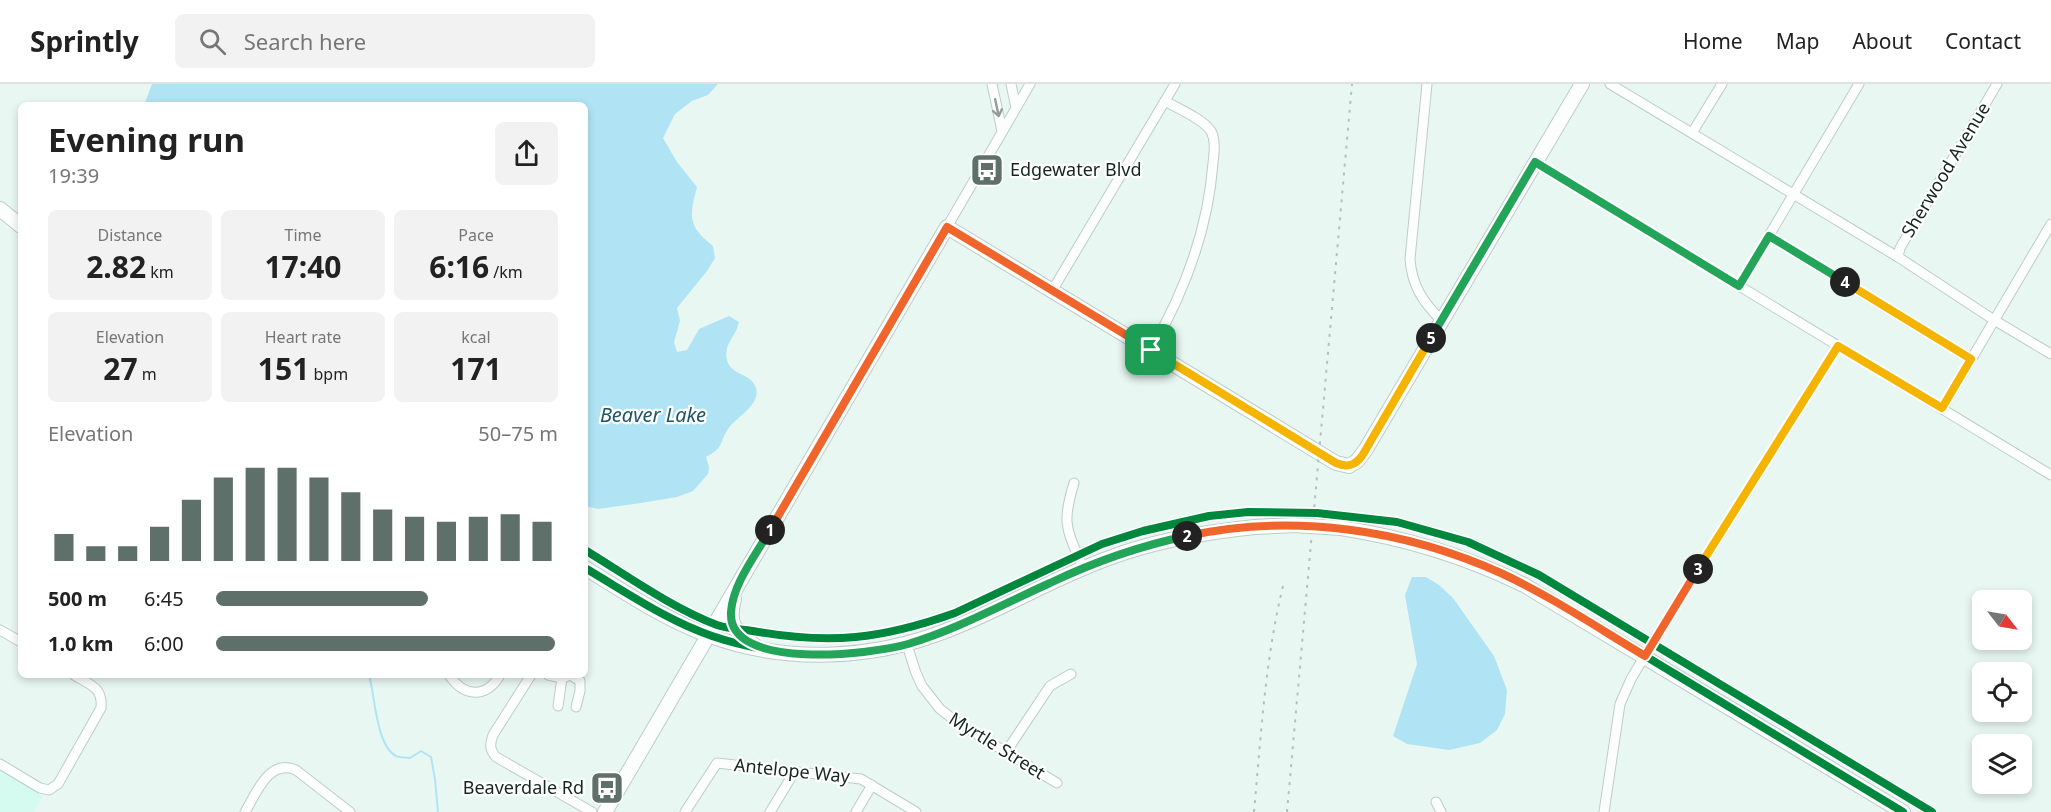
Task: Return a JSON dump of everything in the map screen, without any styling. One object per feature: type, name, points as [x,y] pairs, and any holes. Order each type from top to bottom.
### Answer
[{"type":"street","points":[[992,84],[1002,131]]},
{"type":"street","points":[[1011,84],[1016,108]]},
{"type":"street","points":[[605,812],[1030,84]]},
{"type":"street","points":[[1052,291],[1175,84]]},
{"type":"street","points":[[1427,84],[1410,259],[1413,282],[1419,295],[1441,320]]},
{"type":"street","points":[[947,227],[1336,463],[1344,466],[1351,465],[1366,449],[1582,84]]},
{"type":"street","points":[[1610,84],[1898,257],[1994,320],[2051,354]]},
{"type":"street","points":[[1692,133],[1722,84]]},
{"type":"street","points":[[1739,286],[1859,84]]},
{"type":"street","name":"Sherwood Avenue","points":[[1898,257],[1900,248],[1997,84]]},
{"type":"street","points":[[1151,350],[1174,307],[1196,251],[1208,200],[1214,146],[1213,136],[1207,127],[1165,101]]},
{"type":"street","points":[[1535,162],[2051,475]]},
{"type":"street","points":[[0,209],[18,224]]},
{"type":"street","points":[[1942,408],[2051,224]]},
{"type":"street","points":[[1769,236],[1971,359]]},
{"type":"street","points":[[1604,812],[1620,704],[1625,690],[1838,346]]},
{"type":"street","points":[[1074,483],[1066,516],[1069,534],[1083,568]]},
{"type":"street","points":[[588,570],[666,616],[709,635],[758,648],[821,655],[907,645],[962,624],[1083,568],[1163,541],[1199,533],[1294,525],[1341,528],[1377,534],[1442,550],[1503,574],[1550,599],[1903,812]]},
{"type":"street","points":[[740,582],[732,608],[732,622],[740,634],[758,648]]},
{"type":"street","points":[[0,630],[18,640]]},
{"type":"street","name":"Myrtle Street","points":[[907,645],[922,686],[939,709],[1057,783]]},
{"type":"street","points":[[1006,752],[1050,686],[1071,674]]},
{"type":"street","points":[[0,764],[40,788],[49,790],[58,784],[101,708],[102,697],[96,688],[79,678]]},
{"type":"street","points":[[452,678],[460,688],[470,692],[483,692],[495,684],[498,678]]},
{"type":"street","points":[[529,678],[493,735],[489,746],[496,757],[592,812]]},
{"type":"street","points":[[558,706],[566,678]]},
{"type":"street","points":[[572,678],[580,681],[576,706]]},
{"type":"street","name":"Antelope Way","points":[[685,812],[717,763],[861,779],[916,812]]},
{"type":"street","points":[[245,812],[270,773],[286,767],[296,771],[350,812]]},
{"type":"street","points":[[770,812],[795,771]]},
{"type":"street","points":[[856,812],[872,785]]},
{"type":"street","points":[[1436,802],[1441,812]]},
{"type":"shaded area","points":[[0,769],[43,796],[34,812],[0,812]]},
{"type":"water","name":"Beaver Lake","points":[[152,84],[718,84],[708,95],[692,101],[675,114],[663,138],[677,162],[697,187],[692,214],[693,221],[699,233],[713,246],[715,258],[677,308],[680,321],[674,342],[677,352],[687,350],[699,329],[729,316],[739,322],[728,345],[727,360],[733,369],[754,383],[757,394],[755,400],[728,429],[718,448],[706,457],[709,467],[708,474],[693,491],[677,497],[641,503],[598,509],[588,507],[588,102],[145,102]]},
{"type":"water","points":[[1412,577],[1426,577],[1453,598],[1494,656],[1507,690],[1505,714],[1497,730],[1480,743],[1449,750],[1407,744],[1393,736],[1417,664],[1405,595]]},
{"type":"waterway","points":[[370,678],[380,731],[389,750],[399,757],[410,758],[421,751],[431,757],[438,812]]},
{"type":"railway","points":[[1287,812],[1352,84]]},
{"type":"railway","points":[[1254,812],[1268,670],[1283,586]]},
{"type":"cycle path","points":[[588,552],[666,600],[717,625],[807,638],[832,638],[879,634],[929,622],[955,613],[1102,544],[1143,531],[1209,516],[1248,512],[1317,513],[1397,522],[1468,542],[1539,575],[1932,812]]},
{"type":"cycle path","points":[[588,570],[662,614],[712,636],[735,643],[785,652],[837,655],[887,650],[910,644],[961,625],[1108,558],[1194,534],[1253,526],[1283,525],[1342,528],[1389,536],[1434,548],[1476,564],[1556,603],[1903,812]]},
{"type":"place","name":"Edgewater Blvd","points":[[987,170]]},
{"type":"place","name":"Beaverdale Rd","points":[[607,788]]},
{"type":"route","points":[[1535,162],[1739,286],[1769,236],[1971,359],[1942,408],[1838,346],[1645,656],[1537,591],[1503,574],[1442,550],[1377,534],[1341,528],[1294,525],[1199,533],[1136,549],[1083,568],[948,630],[907,645],[886,649],[812,655],[786,652],[758,648],[736,630],[731,614],[740,582],[947,227],[1151,350],[1336,463],[1349,466],[1359,459],[1366,449],[1535,162]]}]
